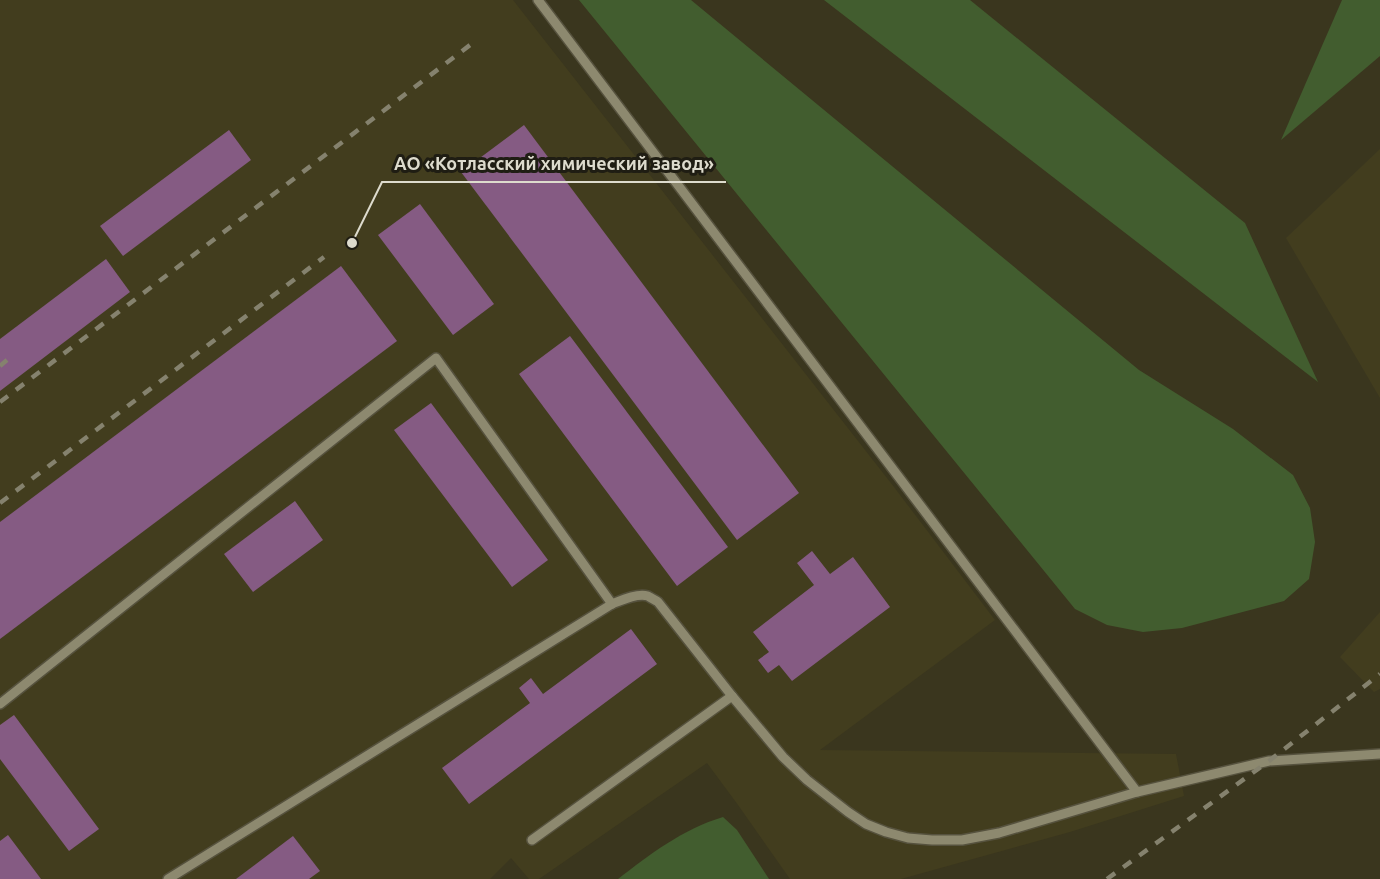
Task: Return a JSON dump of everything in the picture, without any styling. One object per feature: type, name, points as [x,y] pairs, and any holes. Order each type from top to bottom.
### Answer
[{"type":"lane","points":[[538,0],[1137,792]]},
{"type":"lane","points":[[0,704],[436,358],[612,604]]},
{"type":"lane","points":[[168,879],[612,604],[640,596],[649,596],[658,602],[783,757],[820,791],[866,824],[908,838],[962,840],[999,833],[1137,792],[1269,761],[1380,754]]},
{"type":"lane","points":[[532,840],[732,696]]},
{"type":"shaded area","points":[[0,0],[513,0],[894,487],[995,620],[820,750],[1176,754],[1184,796],[1070,832],[901,879],[790,879],[707,763],[539,879],[529,879],[511,858],[490,879],[0,879]]},
{"type":"shaded area","points":[[1380,149],[1380,398],[1286,238]]},
{"type":"shaded area","points":[[1380,612],[1380,689],[1374,692],[1340,657]]},
{"type":"green space","points":[[579,0],[691,0],[1139,370],[1233,429],[1293,475],[1310,508],[1315,542],[1309,579],[1284,601],[1182,628],[1143,632],[1107,625],[1075,609]]},
{"type":"green space","points":[[824,0],[970,0],[1245,223],[1318,382]]},
{"type":"green space","points":[[1342,0],[1380,0],[1380,56],[1281,140]]},
{"type":"green space","points":[[723,817],[737,830],[769,879],[618,879],[681,835]]},
{"type":"building","points":[[524,125],[799,493],[737,540],[461,172]]},
{"type":"building","points":[[229,130],[251,160],[123,256],[100,226]]},
{"type":"building","points":[[420,204],[494,304],[453,335],[378,235]]},
{"type":"building","points":[[106,259],[130,292],[0,391],[0,339]]},
{"type":"building","points":[[341,266],[397,341],[0,639],[0,522]]},
{"type":"building","points":[[570,336],[728,547],[677,586],[519,374]]},
{"type":"building","points":[[431,403],[548,560],[512,587],[394,430]]},
{"type":"building","points":[[295,501],[323,540],[253,592],[224,554]]},
{"type":"building","points":[[812,551],[830,574],[853,557],[890,607],[792,681],[779,665],[768,673],[758,660],[769,652],[753,632],[814,585],[797,563]]},
{"type":"building","points":[[631,629],[657,664],[469,804],[442,768],[530,703],[519,688],[531,678],[543,694]]},
{"type":"building","points":[[14,715],[99,829],[69,851],[0,759],[0,725]]},
{"type":"building","points":[[8,835],[41,879],[0,879],[0,841]]},
{"type":"building","points":[[293,836],[320,871],[309,879],[236,879]]},
{"type":"railway","points":[[0,402],[474,42]]},
{"type":"railway","points":[[0,503],[324,257]]},
{"type":"railway","points":[[0,366],[7,360]]},
{"type":"railway","points":[[1107,879],[1269,761],[1380,674]]},
{"type":"place","name":"АО «Котласский химический завод»","points":[[352,243]]}]
